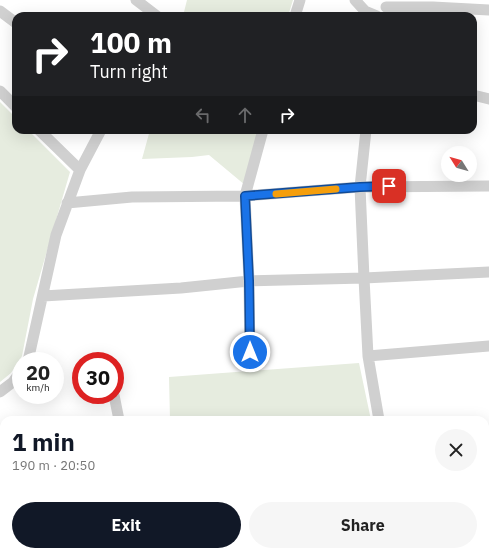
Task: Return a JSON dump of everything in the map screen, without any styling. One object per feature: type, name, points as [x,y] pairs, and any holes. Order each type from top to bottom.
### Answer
[{"type":"street","points":[[136,0],[152,12]]},
{"type":"street","points":[[296,12],[300,0]]},
{"type":"street","points":[[355,0],[367,12]]},
{"type":"street","points":[[387,8],[433,7],[489,10]]},
{"type":"street","points":[[0,11],[12,20]]},
{"type":"street","points":[[0,92],[12,104]]},
{"type":"street","points":[[477,96],[489,99]]},
{"type":"street","points":[[42,134],[80,170]]},
{"type":"street","points":[[30,352],[56,235],[80,170],[99,134]]},
{"type":"street","points":[[250,366],[249,281],[245,196],[262,134]]},
{"type":"street","points":[[366,134],[360,187],[364,278],[368,356],[378,416]]},
{"type":"street","points":[[67,203],[132,198],[245,196],[360,187],[489,186]]},
{"type":"street","points":[[43,296],[180,288],[249,281],[364,278],[489,272]]},
{"type":"street","points":[[368,356],[489,346]]},
{"type":"street","points":[[0,392],[12,383]]},
{"type":"street","points":[[116,404],[118,416]]},
{"type":"shaded area","points":[[187,0],[293,0],[289,12],[184,12]]},
{"type":"shaded area","points":[[0,102],[12,114],[12,134],[32,134],[70,172],[33,299],[23,352],[12,352],[11,373],[0,382]]},
{"type":"shaded area","points":[[149,134],[258,134],[245,185],[209,155],[142,159]]},
{"type":"shaded area","points":[[359,363],[370,416],[170,416],[169,377]]},
{"type":"slow traffic","points":[[276,194],[336,189]]},
{"type":"route","points":[[250,352],[249,281],[245,196],[389,186]]}]
